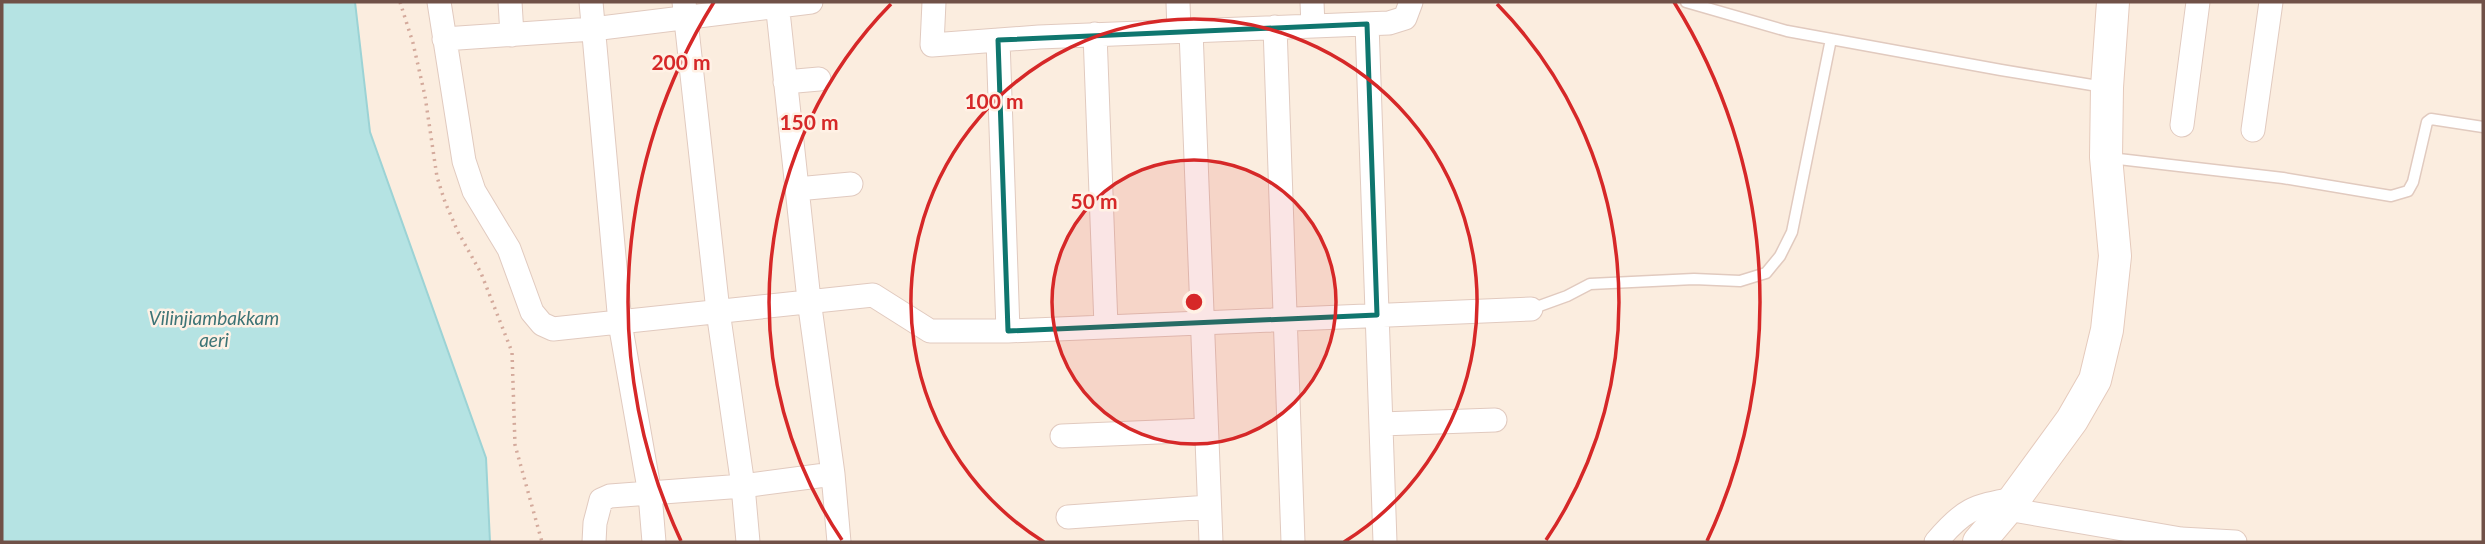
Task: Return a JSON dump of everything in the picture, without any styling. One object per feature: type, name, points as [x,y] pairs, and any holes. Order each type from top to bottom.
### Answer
[{"type":"street","points":[[439,2],[464,161],[474,191],[509,249],[532,312],[542,324],[554,329],[873,295],[930,331],[1008,331],[1531,309]]},
{"type":"street","points":[[510,2],[512,34]]},
{"type":"street","points":[[591,2],[620,323],[650,494],[654,542]]},
{"type":"street","points":[[444,39],[593,29],[684,10],[811,2]]},
{"type":"street","points":[[934,2],[932,46],[1095,34],[1389,23],[1405,18],[1411,2]]},
{"type":"street","points":[[1178,2],[1185,31],[1202,322],[1211,542]]},
{"type":"street","points":[[1312,2],[1313,26]]},
{"type":"street","points":[[1979,542],[2011,504],[2072,420],[2095,380],[2108,330],[2115,256],[2106,157],[2107,87],[2113,2]]},
{"type":"street","points":[[2182,125],[2198,2]]},
{"type":"street","points":[[2253,130],[2270,2]]},
{"type":"street","points":[[777,4],[839,542]]},
{"type":"street","points":[[684,10],[718,311],[743,486],[748,542]]},
{"type":"street","points":[[1367,24],[1385,542]]},
{"type":"street","points":[[1275,27],[1293,542]]},
{"type":"street","points":[[1095,34],[1106,326]]},
{"type":"street","points":[[998,40],[1008,331]]},
{"type":"street","points":[[785,82],[819,79]]},
{"type":"street","points":[[797,189],[851,184]]},
{"type":"street","points":[[1381,424],[1495,420]]},
{"type":"street","points":[[1062,436],[1206,430]]},
{"type":"street","points":[[594,542],[601,499],[610,496],[743,486],[833,474]]},
{"type":"street","points":[[1936,542],[1956,519],[1971,510],[1982,505],[2011,504],[2181,539],[2235,542]]},
{"type":"street","points":[[1068,517],[1209,507]]},
{"type":"lane","points":[[1686,2],[1787,30],[2107,87]]},
{"type":"lane","points":[[1531,309],[1590,284],[1693,279],[1740,281],[1766,273],[1780,256],[1792,232],[1831,38]]},
{"type":"lane","points":[[2106,157],[2283,178],[2391,196],[2408,191],[2413,182],[2427,122],[2431,119],[2483,127]]},
{"type":"path","points":[[400,2],[425,96],[437,177],[458,232],[481,273],[512,352],[515,445],[542,542]]},
{"type":"highlighted area","points":[[1367,24],[1377,315],[1008,331],[998,40]]},
{"type":"water","name":"Vilinjiambakkam aeri","points":[[2,2],[355,2],[370,132],[486,458],[490,542],[2,542]]}]
